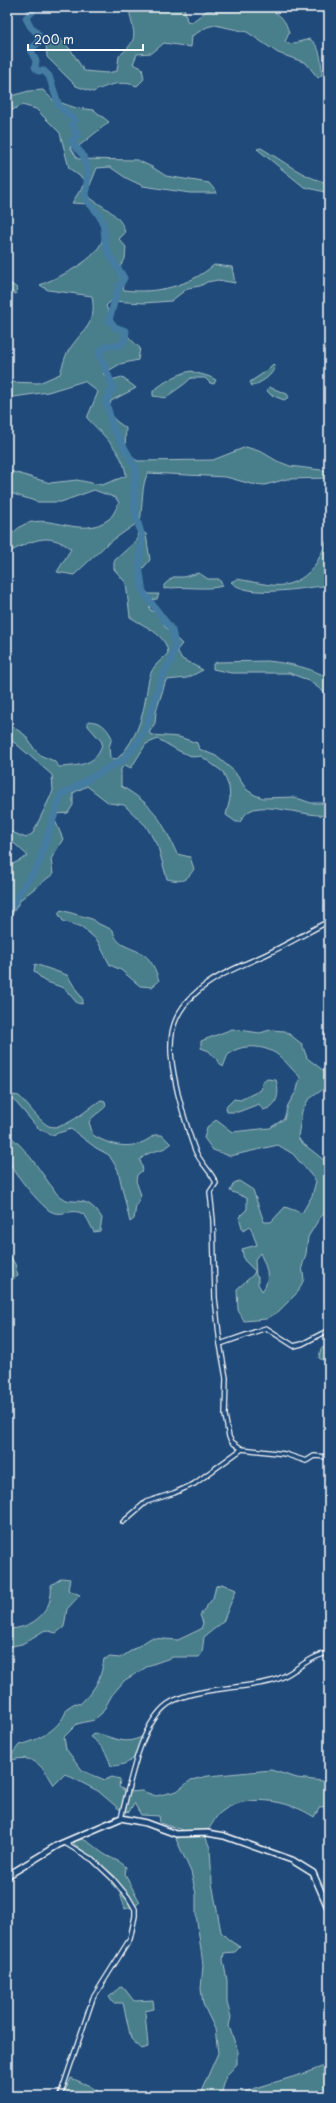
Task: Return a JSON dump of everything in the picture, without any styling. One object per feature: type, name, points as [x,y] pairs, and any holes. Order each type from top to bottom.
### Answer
[{"type":"street","points":[[329,921],[268,954],[231,969],[209,982],[185,1003],[179,1013],[172,1032],[171,1062],[181,1106],[198,1156],[216,1183],[210,1192],[213,1220],[215,1298],[220,1344],[226,1378],[225,1415],[227,1430],[232,1442],[242,1449],[285,1454],[306,1461],[314,1456],[329,1457]]},
{"type":"street","points":[[220,1344],[266,1328],[290,1345],[298,1346],[329,1330]]},
{"type":"street","points":[[122,1522],[146,1502],[174,1494],[194,1484],[242,1449]]},
{"type":"street","points":[[121,1818],[137,1760],[147,1732],[154,1720],[169,1704],[180,1698],[203,1692],[273,1681],[317,1656],[329,1653]]},
{"type":"street","points":[[7,1876],[65,1842],[121,1818],[146,1823],[176,1834],[207,1833],[224,1836],[292,1860],[313,1873],[329,1910]]},
{"type":"street","points":[[60,2096],[93,1998],[130,1939],[135,1916],[135,1909],[128,1897],[112,1878],[93,1860],[65,1842]]},
{"type":"green space","points":[[130,7],[184,7],[187,21],[192,22],[206,11],[220,8],[269,7],[268,9],[280,16],[286,25],[289,33],[285,42],[290,44],[310,39],[314,43],[319,51],[322,75],[318,78],[306,63],[278,53],[247,32],[215,25],[207,27],[192,36],[191,47],[164,43],[152,53],[137,54],[133,64],[142,68],[144,79],[137,86],[120,83],[104,87],[93,92],[76,86],[47,57],[46,44],[58,37],[71,50],[84,71],[107,73],[117,71],[119,56],[126,50],[133,40],[134,35],[129,9]]},
{"type":"green space","points":[[43,90],[53,100],[76,108],[94,110],[109,122],[79,146],[70,147],[78,159],[137,160],[166,176],[209,183],[217,193],[190,193],[143,186],[126,178],[110,167],[97,168],[86,195],[110,211],[123,226],[125,233],[119,239],[126,247],[125,259],[118,270],[124,290],[148,291],[172,287],[194,278],[214,265],[232,267],[235,283],[218,280],[207,282],[200,286],[188,288],[171,301],[144,303],[111,301],[106,306],[113,323],[140,348],[138,360],[120,364],[103,374],[111,380],[122,377],[136,388],[111,401],[108,411],[116,421],[126,428],[126,448],[130,455],[138,461],[213,460],[246,447],[262,452],[277,461],[290,466],[329,471],[329,478],[287,479],[265,485],[251,484],[226,477],[148,473],[144,483],[140,521],[106,545],[74,575],[57,572],[71,549],[54,540],[47,539],[31,542],[7,553],[7,537],[25,524],[35,521],[77,527],[98,525],[110,518],[119,503],[116,498],[94,490],[61,502],[38,502],[7,492],[7,470],[50,483],[77,480],[102,485],[126,476],[122,460],[117,452],[87,418],[98,392],[84,381],[48,392],[7,398],[7,382],[39,383],[60,374],[67,353],[89,324],[93,313],[92,296],[48,290],[40,285],[77,267],[94,253],[100,245],[103,237],[102,228],[96,215],[88,204],[72,203],[86,181],[69,168],[60,133],[36,109],[22,105],[7,113],[7,97],[29,91]]},
{"type":"green space","points":[[261,148],[311,178],[329,183],[329,193],[304,187],[257,149]]},
{"type":"green space","points":[[7,281],[17,288],[16,294],[7,290]]},
{"type":"green space","points":[[273,364],[275,367],[269,376],[263,381],[252,386],[250,382],[265,372]]},
{"type":"green space","points":[[191,371],[216,380],[214,384],[210,383],[205,378],[191,378],[166,398],[153,396],[153,391],[162,384],[176,376]]},
{"type":"green space","points":[[269,387],[287,394],[289,397],[284,400],[271,395],[267,391]]},
{"type":"green space","points":[[138,528],[146,534],[150,560],[138,574],[145,590],[149,594],[159,594],[157,599],[149,600],[150,610],[160,614],[165,627],[182,644],[177,650],[182,659],[203,670],[187,678],[166,680],[156,712],[155,723],[149,733],[152,735],[179,737],[197,743],[199,749],[216,756],[234,771],[247,790],[255,795],[263,798],[294,797],[311,803],[325,803],[329,805],[329,815],[264,808],[255,809],[248,812],[240,822],[236,822],[226,815],[230,799],[229,787],[223,772],[201,756],[194,757],[179,751],[158,739],[146,744],[131,768],[125,765],[121,769],[121,786],[142,800],[156,814],[177,854],[190,857],[194,869],[189,876],[180,881],[167,879],[158,847],[146,826],[124,805],[109,803],[87,786],[73,793],[73,805],[68,813],[57,814],[54,818],[63,839],[51,859],[53,874],[21,899],[8,921],[7,867],[28,856],[15,844],[7,841],[7,830],[26,838],[33,833],[53,791],[52,775],[15,743],[7,739],[7,723],[25,735],[35,750],[42,756],[54,761],[59,767],[80,765],[92,760],[97,755],[102,742],[88,726],[88,721],[96,722],[103,725],[110,734],[112,738],[109,747],[110,758],[117,759],[129,745],[137,730],[151,673],[156,664],[168,653],[166,646],[159,636],[130,617],[126,583],[114,569],[114,561],[137,540]]},
{"type":"green space","points":[[329,534],[329,588],[323,586],[262,591],[249,590],[239,587],[231,582],[237,579],[267,585],[284,585],[293,582],[308,573],[314,567]]},
{"type":"green space","points":[[199,573],[208,579],[219,579],[223,586],[209,588],[164,589],[164,585],[173,577],[183,577]]},
{"type":"green space","points":[[268,661],[300,666],[329,678],[329,696],[308,680],[289,673],[231,673],[213,669],[213,664],[217,662]]},
{"type":"green space","points":[[61,910],[92,919],[113,930],[117,939],[123,945],[145,955],[148,958],[155,969],[159,981],[152,987],[140,986],[121,970],[110,965],[97,940],[82,927],[63,921],[58,913]]},
{"type":"green space","points":[[35,964],[67,975],[83,1000],[82,1004],[77,1003],[64,988],[44,981],[34,971]]},
{"type":"green space","points":[[232,1029],[260,1033],[270,1030],[285,1031],[302,1044],[307,1058],[324,1071],[329,1070],[329,1085],[308,1100],[302,1111],[298,1137],[301,1142],[329,1164],[329,1208],[319,1219],[308,1237],[306,1254],[302,1267],[304,1279],[298,1292],[278,1312],[266,1319],[244,1321],[238,1310],[237,1289],[253,1275],[255,1271],[244,1260],[242,1249],[257,1245],[250,1226],[243,1231],[239,1217],[247,1209],[247,1198],[230,1191],[234,1183],[239,1181],[253,1190],[264,1222],[271,1222],[285,1207],[302,1213],[312,1196],[316,1181],[293,1154],[278,1145],[230,1156],[213,1150],[204,1138],[207,1127],[216,1120],[232,1132],[270,1128],[284,1119],[288,1105],[297,1090],[300,1077],[278,1055],[260,1047],[246,1047],[233,1051],[228,1055],[223,1067],[209,1051],[201,1048],[201,1041]],"holes":[[[260,1253],[267,1272],[267,1282],[262,1291],[258,1284],[258,1277],[256,1276],[255,1259]]]},
{"type":"green space","points":[[329,1030],[329,1051],[323,1044],[325,1032]]},
{"type":"green space","points":[[267,1079],[276,1080],[278,1090],[277,1099],[272,1106],[263,1110],[259,1104],[238,1112],[227,1112],[226,1107],[234,1099],[240,1100],[261,1090],[262,1083]]},
{"type":"green space","points":[[13,1095],[19,1096],[43,1122],[53,1127],[60,1126],[75,1119],[101,1100],[105,1101],[106,1106],[89,1122],[93,1135],[108,1142],[124,1146],[140,1143],[154,1135],[162,1135],[171,1144],[163,1149],[147,1154],[140,1160],[143,1170],[137,1175],[136,1181],[141,1195],[136,1206],[134,1219],[130,1222],[118,1170],[109,1155],[96,1148],[71,1129],[52,1135],[38,1128],[13,1099]]},
{"type":"green space","points":[[7,1134],[25,1150],[58,1195],[69,1201],[84,1202],[96,1210],[102,1218],[100,1231],[94,1232],[84,1215],[79,1212],[54,1213],[38,1201],[21,1181],[7,1159]]},
{"type":"green space","points":[[9,1254],[15,1264],[18,1276],[11,1280],[7,1280],[7,1255]]},
{"type":"green space","points":[[326,1347],[329,1350],[329,1363],[319,1358],[321,1348]]},
{"type":"green space","points":[[62,1578],[70,1579],[68,1590],[80,1595],[67,1609],[64,1627],[56,1633],[45,1630],[22,1644],[7,1647],[7,1629],[25,1626],[40,1617],[49,1603],[51,1585]]},
{"type":"green space","points":[[222,1584],[236,1590],[223,1622],[204,1637],[202,1653],[199,1657],[173,1657],[150,1665],[125,1680],[112,1695],[102,1713],[94,1720],[77,1724],[64,1737],[66,1749],[83,1771],[105,1780],[112,1777],[120,1779],[119,1787],[128,1792],[142,1791],[156,1796],[177,1791],[191,1780],[208,1776],[271,1770],[297,1778],[322,1781],[329,1774],[329,1806],[320,1807],[314,1817],[292,1806],[280,1803],[267,1801],[242,1802],[230,1806],[220,1813],[207,1831],[185,1831],[160,1823],[159,1816],[141,1815],[134,1803],[129,1812],[119,1809],[98,1791],[65,1774],[54,1785],[45,1771],[29,1759],[15,1759],[7,1762],[7,1757],[13,1753],[19,1745],[41,1737],[60,1722],[67,1708],[75,1703],[80,1704],[85,1699],[99,1679],[104,1659],[110,1657],[120,1658],[151,1638],[178,1640],[201,1629],[203,1623],[200,1615],[213,1598],[216,1586]]},
{"type":"green space","points":[[94,1733],[124,1741],[130,1741],[143,1736],[146,1738],[141,1750],[129,1762],[111,1766],[104,1750],[90,1737]]},
{"type":"green space","points":[[183,1836],[205,1836],[210,1848],[212,1883],[221,1932],[229,1940],[240,1947],[235,1952],[224,1953],[223,1960],[227,1980],[227,2003],[231,2017],[229,2026],[237,2049],[237,2064],[226,2076],[221,2096],[199,2096],[218,2053],[215,2029],[203,2004],[201,1989],[203,1965],[196,1914],[196,1894],[191,1872],[176,1839]]},
{"type":"green space","points":[[77,1838],[88,1842],[104,1854],[126,1867],[125,1875],[140,1902],[135,1906],[125,1909],[120,1893],[111,1883],[116,1877],[73,1843]]},
{"type":"green space","points":[[120,1987],[124,1988],[134,2001],[153,2000],[154,2009],[145,2011],[148,2047],[142,2049],[131,2039],[123,2003],[113,2003],[109,1997]]},
{"type":"green space","points":[[324,2066],[329,2067],[329,2096],[241,2096],[241,2093]]},
{"type":"green space","points":[[71,2078],[90,2086],[105,2096],[63,2096]]},
{"type":"waterway","points":[[7,916],[19,893],[38,866],[61,795],[124,759],[139,741],[147,725],[161,679],[172,659],[175,645],[172,630],[143,592],[139,566],[142,537],[135,512],[134,490],[136,468],[113,428],[106,402],[113,387],[99,353],[106,346],[121,345],[125,340],[126,331],[115,327],[109,320],[118,289],[124,278],[107,249],[102,220],[96,210],[85,199],[87,170],[85,159],[72,141],[78,136],[72,124],[75,120],[59,106],[49,76],[44,71],[38,71],[35,67],[36,61],[32,53],[32,48],[38,43],[38,34],[30,26],[26,18],[32,12],[28,7]]}]
